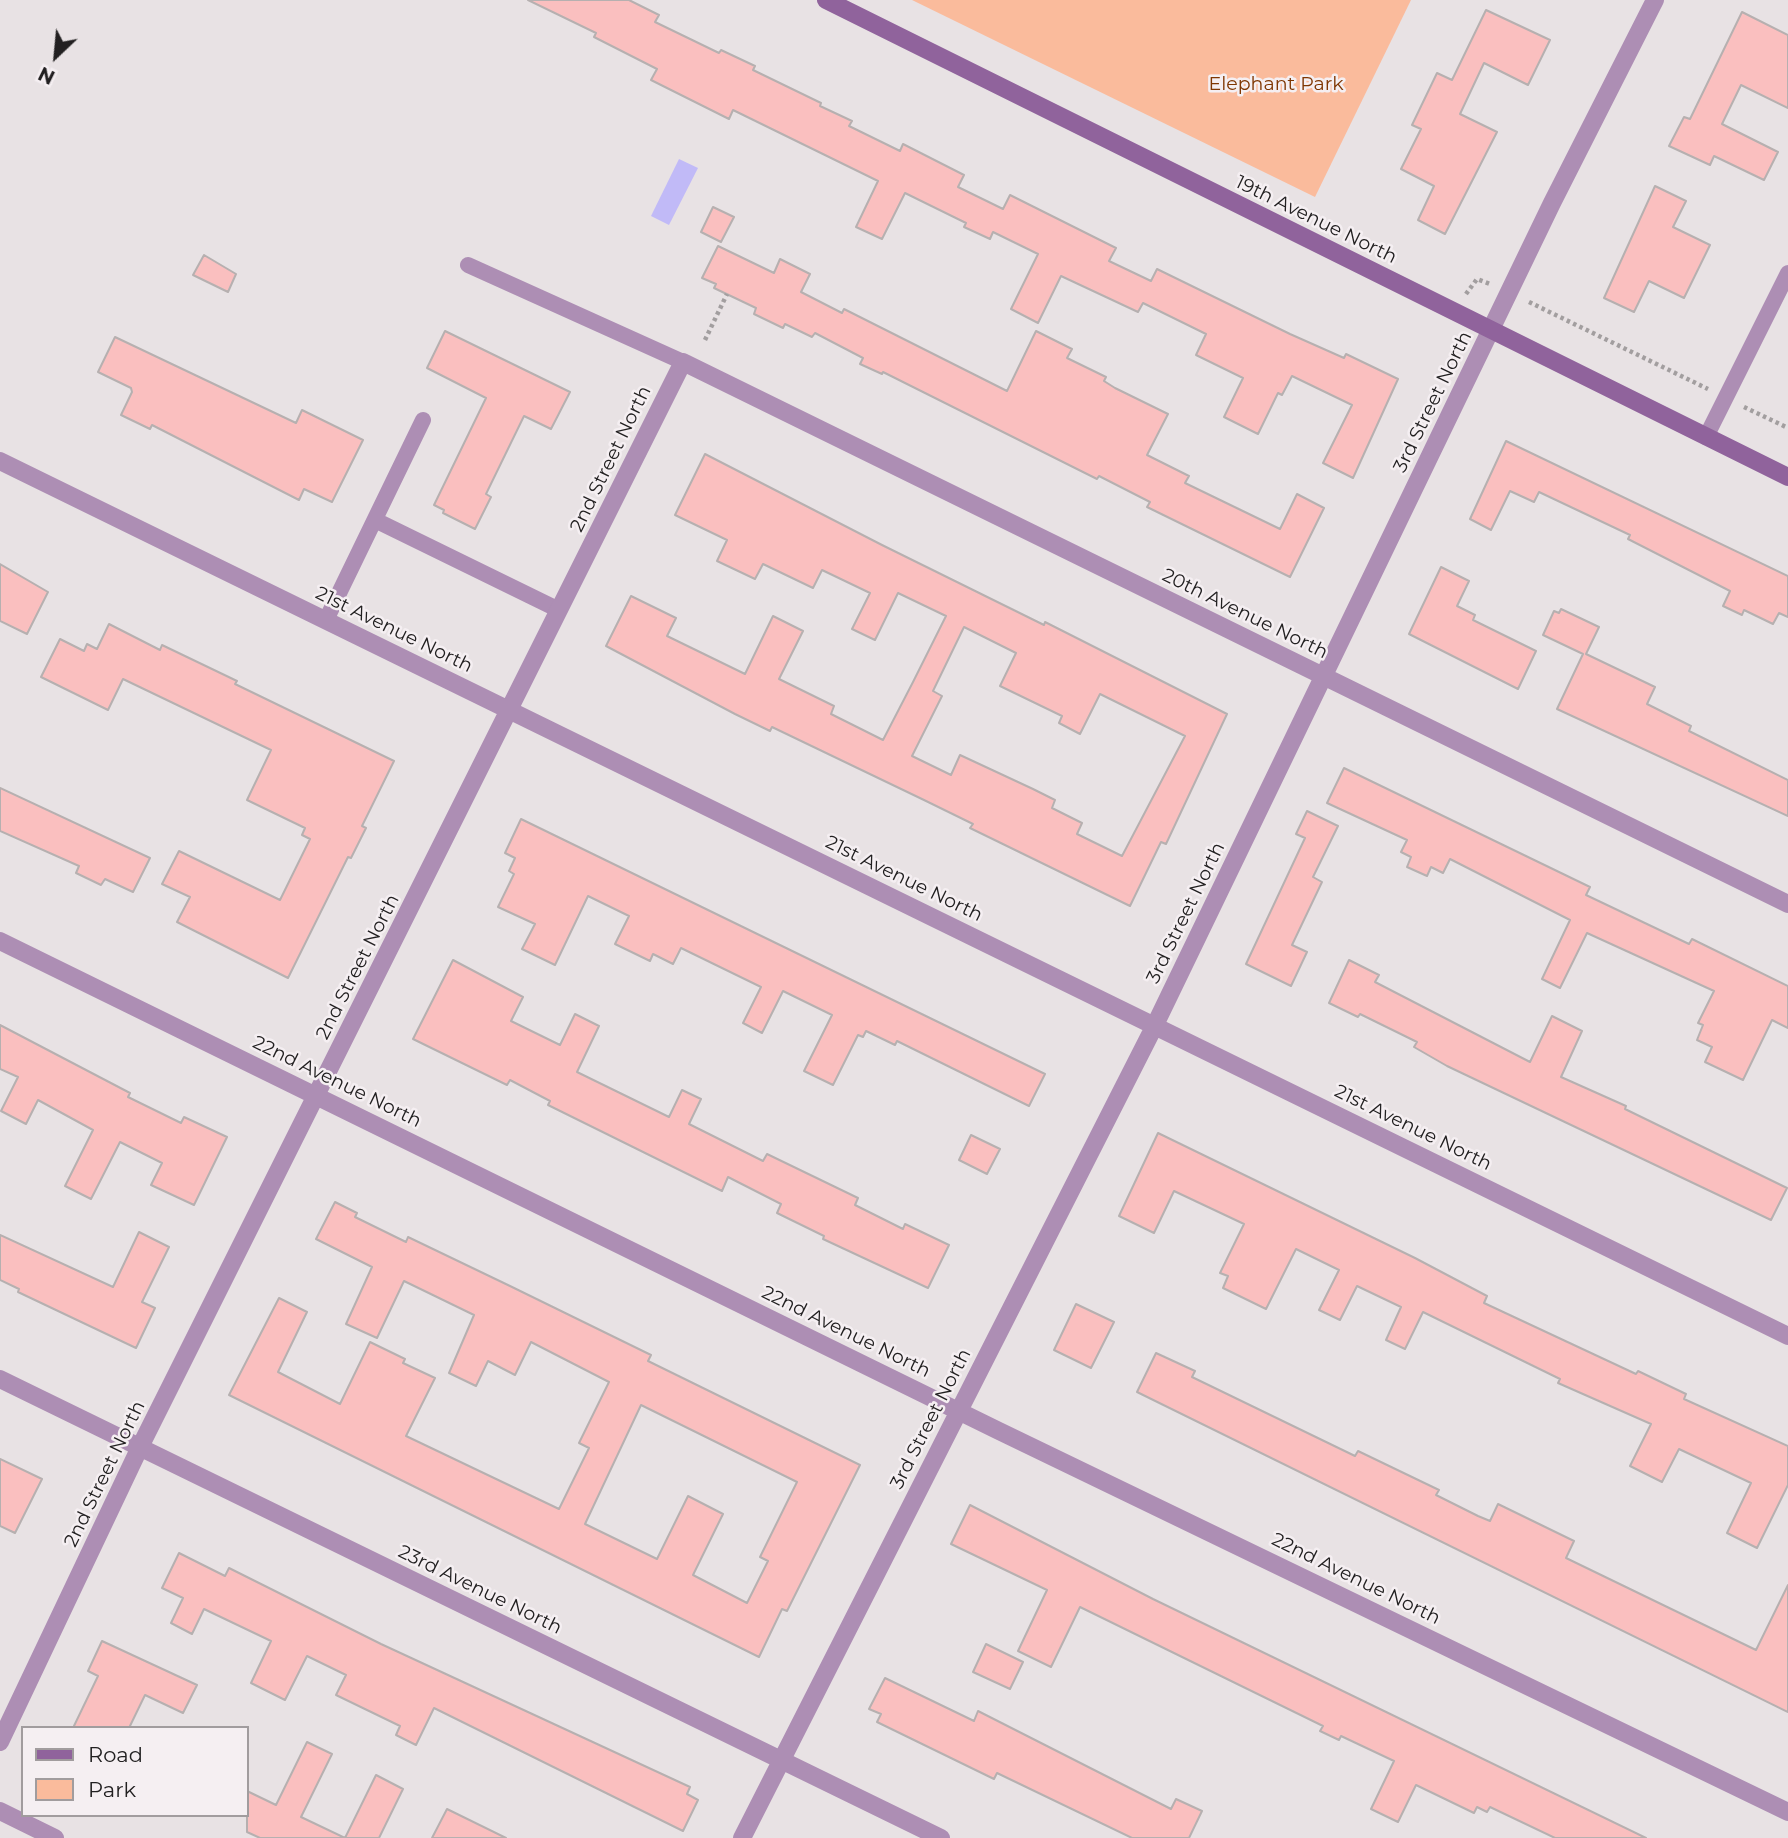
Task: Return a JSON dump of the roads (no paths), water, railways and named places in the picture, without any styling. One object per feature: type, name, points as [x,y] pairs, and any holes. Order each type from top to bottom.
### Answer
[{"type":"street","name":"19th Avenue North","points":[[826,0],[1788,477]]},
{"type":"street","name":"3rd Street North","points":[[742,1838],[1155,1025],[1491,330],[1655,0]]},
{"type":"street","name":"2nd Street North","points":[[0,1742],[140,1447],[682,362]]},
{"type":"street","name":"20th Avenue North","points":[[682,362],[1788,904]]},
{"type":"street","name":"21st Avenue North","points":[[0,461],[1788,1336]]},
{"type":"street","name":"22nd Avenue North","points":[[0,941],[959,1411],[1788,1812]]},
{"type":"street","name":"23rd Avenue North","points":[[0,1379],[941,1838]]},
{"type":"street","points":[[0,1811],[55,1838]]},
{"type":"lane","points":[[468,265],[682,362]]},
{"type":"lane","points":[[1706,437],[1788,273]]},
{"type":"lane","points":[[326,620],[423,420]]},
{"type":"lane","points":[[375,520],[559,610]]},
{"type":"park label","name":"Elephant Park","points":[[1276,84]]}]
